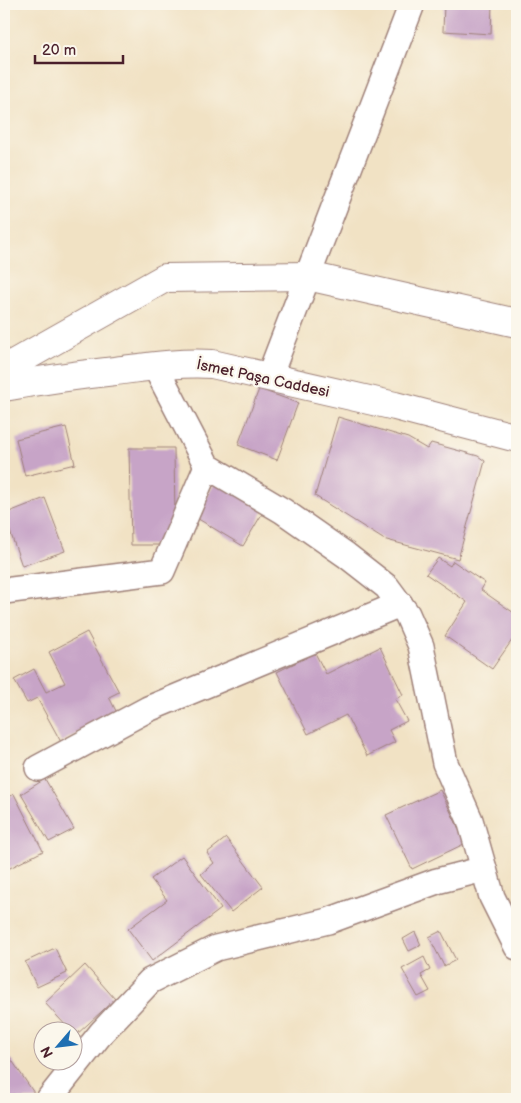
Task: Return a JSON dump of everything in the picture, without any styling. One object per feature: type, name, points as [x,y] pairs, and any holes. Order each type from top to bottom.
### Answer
[{"type":"main road","points":[[4,369],[165,278],[308,276],[517,323]]},
{"type":"main road","name":"İsmet Paşa Caddesi","points":[[4,387],[38,380],[155,366],[190,363],[212,364],[395,406],[517,438]]},
{"type":"street","points":[[269,377],[412,4]]},
{"type":"street","points":[[155,366],[207,466],[283,511],[338,549],[386,587],[407,614],[422,646],[445,763],[470,820],[492,897],[517,947]]},
{"type":"street","points":[[4,591],[162,571],[207,466]]},
{"type":"street","points":[[38,768],[148,709],[400,604]]},
{"type":"street","points":[[49,1099],[102,1032],[150,981],[216,948],[328,922],[437,881],[484,869]]},
{"type":"building","points":[[444,4],[492,4],[491,34],[443,31]]},
{"type":"building","points":[[259,389],[298,403],[277,460],[238,445]]},
{"type":"building","points":[[338,417],[408,438],[427,449],[431,443],[478,456],[485,461],[458,559],[383,539],[315,496]]},
{"type":"building","points":[[66,427],[75,464],[25,476],[16,439]]},
{"type":"building","points":[[129,448],[174,448],[175,521],[163,545],[131,545]]},
{"type":"building","points":[[218,478],[266,507],[243,546],[195,517]]},
{"type":"building","points":[[45,498],[65,551],[22,566],[4,514]]},
{"type":"building","points":[[438,558],[450,566],[453,561],[485,583],[481,590],[517,615],[517,633],[492,669],[445,636],[467,602],[426,574]]},
{"type":"building","points":[[87,632],[119,692],[109,697],[117,713],[61,742],[37,698],[27,703],[14,680],[34,669],[46,692],[65,683],[49,652]]},
{"type":"building","points":[[380,647],[403,695],[395,699],[407,721],[389,730],[395,742],[367,756],[346,715],[308,734],[277,672],[315,653],[326,674]]},
{"type":"building","points":[[45,779],[74,829],[49,842],[21,794]]},
{"type":"building","points":[[440,790],[466,843],[412,869],[386,815]]},
{"type":"building","points":[[14,794],[43,851],[4,871],[4,800]]},
{"type":"building","points":[[226,838],[263,887],[231,912],[201,874],[214,863],[207,853]]},
{"type":"building","points":[[182,856],[221,909],[152,961],[128,929],[167,900],[151,879]]},
{"type":"building","points":[[441,931],[456,960],[444,966],[429,937]]},
{"type":"building","points":[[415,932],[421,945],[409,951],[403,939]]},
{"type":"building","points":[[55,948],[67,973],[37,987],[25,962]]},
{"type":"building","points":[[424,957],[430,970],[421,975],[430,991],[418,997],[402,969]]},
{"type":"building","points":[[85,965],[115,999],[82,1030],[82,1020],[61,1020],[45,1003]]},
{"type":"building","points":[[9,1056],[38,1099],[4,1099],[4,1060]]}]
